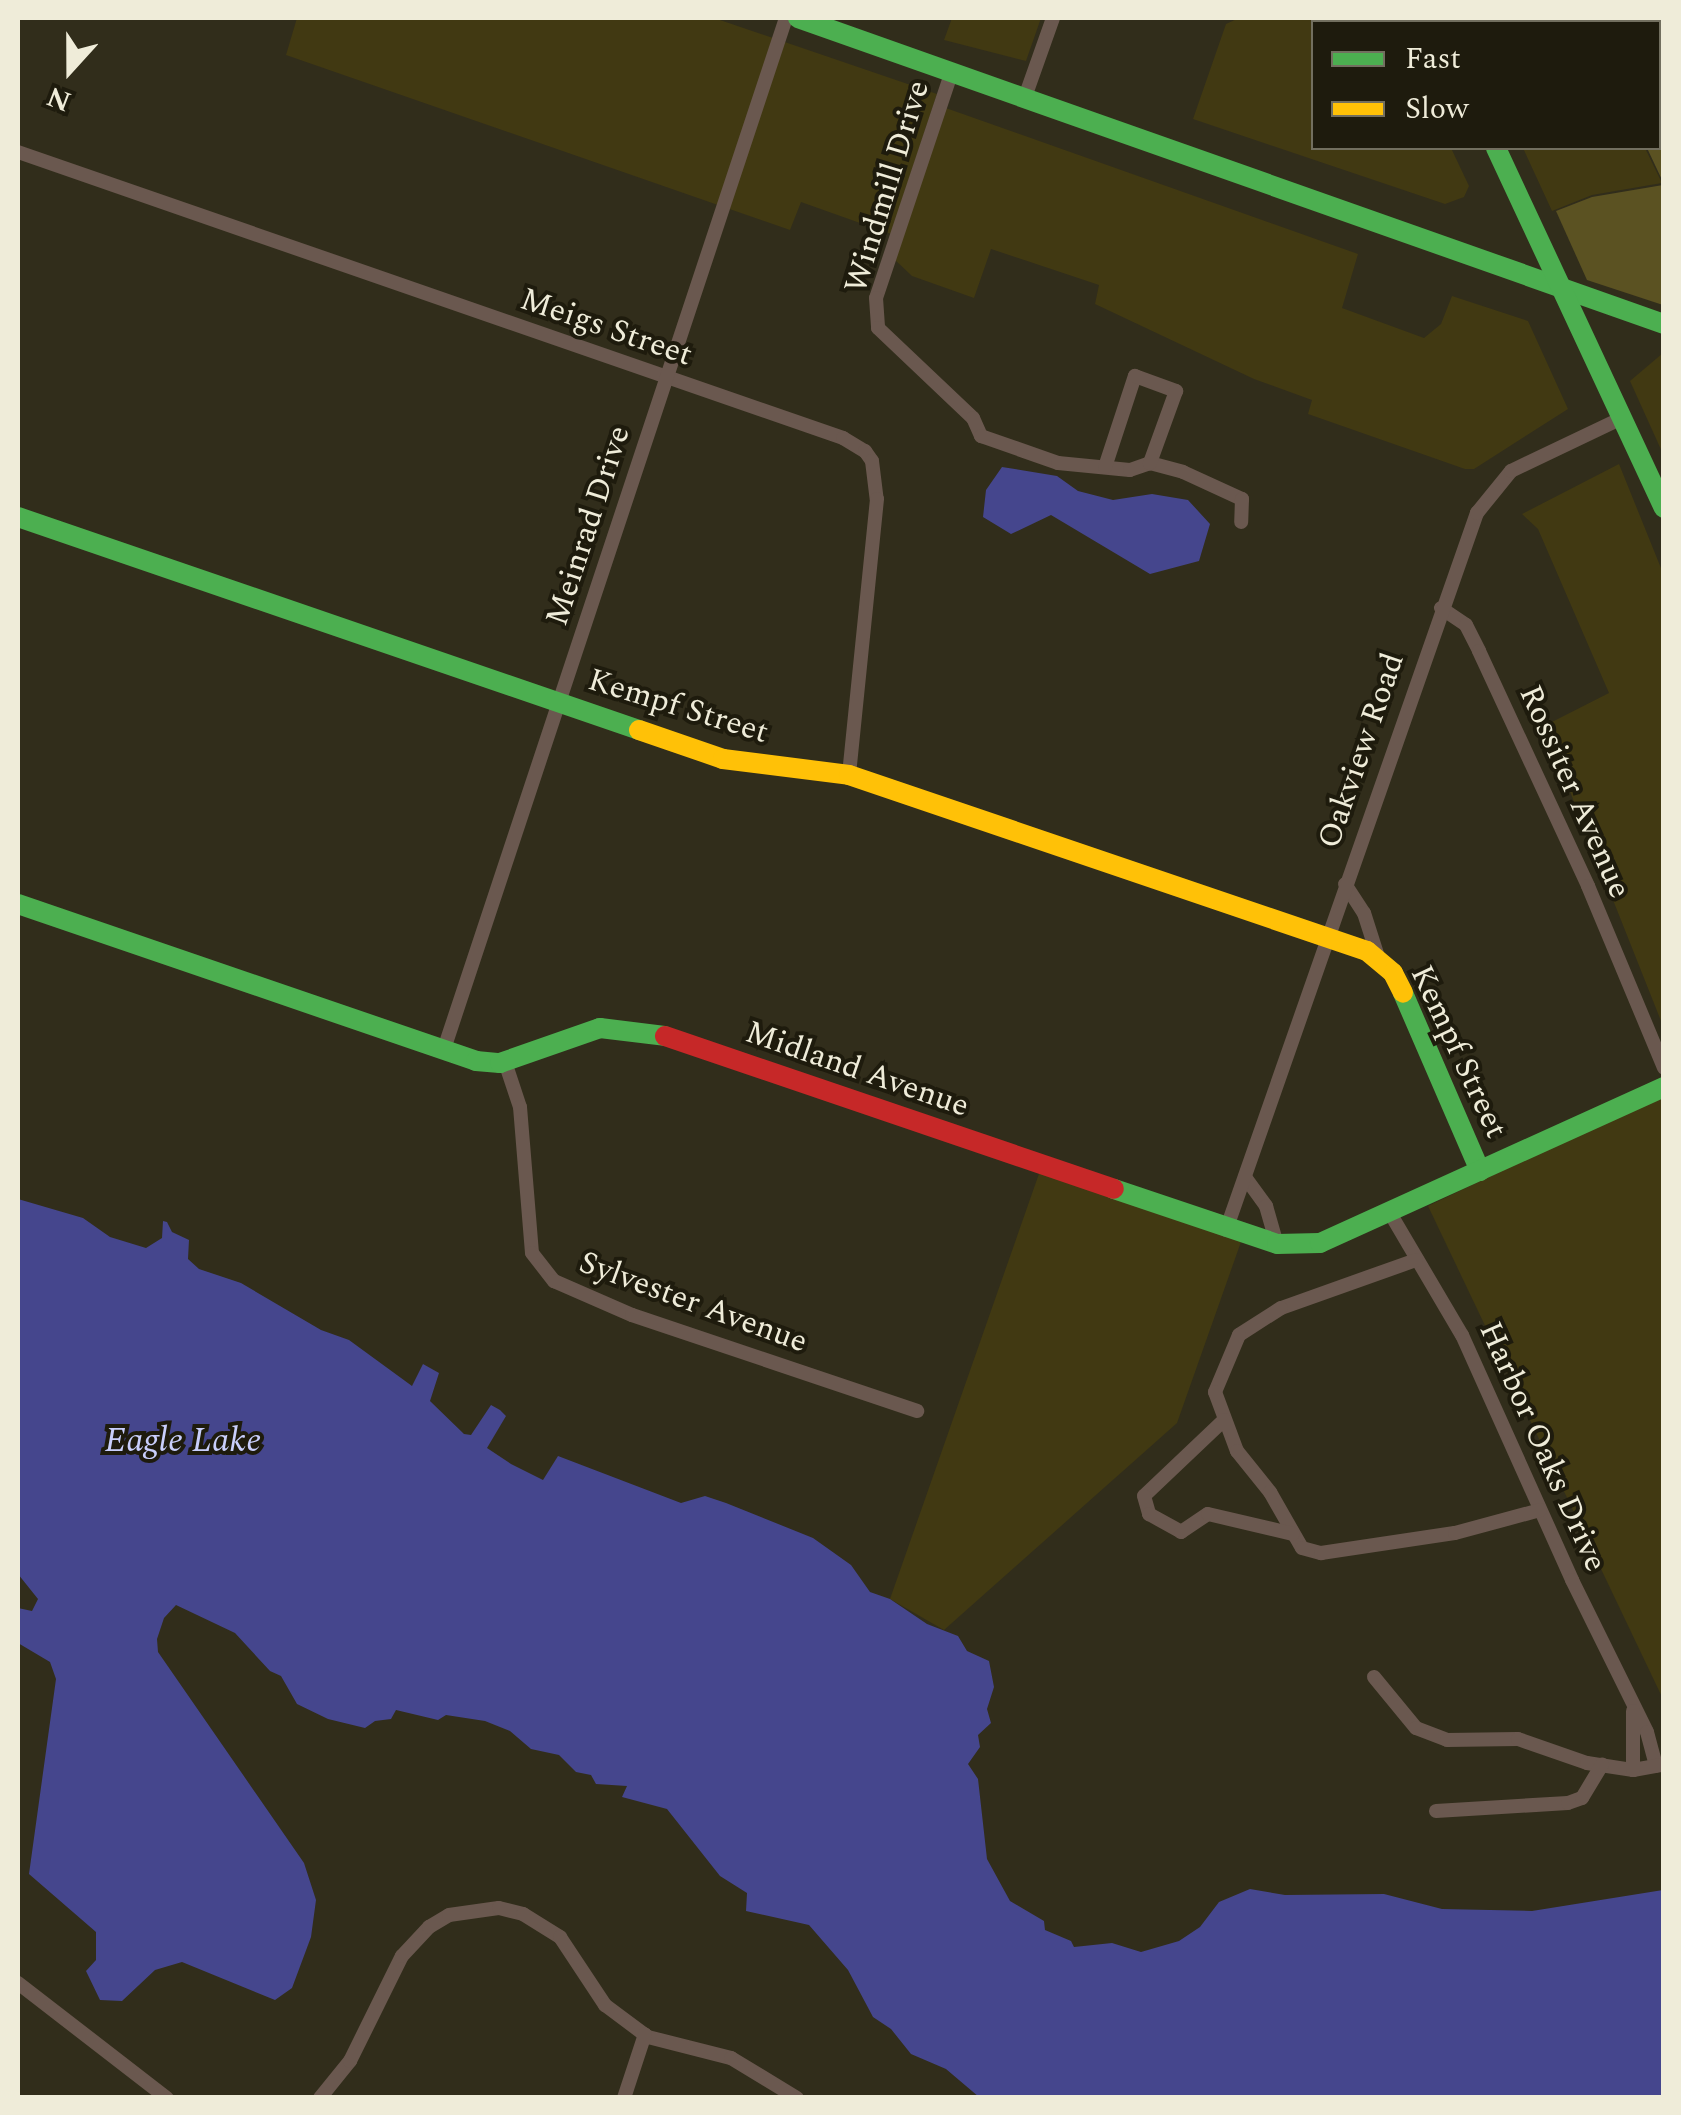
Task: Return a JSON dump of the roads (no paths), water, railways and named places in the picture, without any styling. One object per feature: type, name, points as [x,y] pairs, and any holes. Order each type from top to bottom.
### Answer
[{"type":"street","name":"Meinrad Drive","points":[[442,1052],[786,18]]},
{"type":"street","points":[[798,18],[1664,324]]},
{"type":"street","points":[[1025,98],[1053,18]]},
{"type":"street","name":"Windmill Drive","points":[[952,71],[876,298],[878,328],[973,418],[981,436],[1058,464],[1130,470],[1150,463]]},
{"type":"street","points":[[1497,150],[1664,508]]},
{"type":"street","name":"Meigs Street","points":[[18,152],[667,380],[844,438],[872,461],[877,499],[849,775]]},
{"type":"street","points":[[1105,467],[1135,376],[1176,390],[1150,463],[1183,472],[1242,500],[1240,522]]},
{"type":"street","name":"Oakview Road","points":[[1226,1230],[1464,540],[1500,480],[1546,450],[1622,418]]},
{"type":"street","name":"Kempf Street","points":[[18,516],[723,759],[849,775],[1366,951],[1380,960]]},
{"type":"street","name":"Rossiter Avenue","points":[[1442,608],[1466,625],[1479,651],[1588,886],[1664,1068]]},
{"type":"street","name":"Kempf Street","points":[[1345,884],[1364,913],[1380,960],[1402,991],[1480,1171]]},
{"type":"street","name":"Midland Avenue","points":[[18,904],[476,1061],[505,1062],[600,1028],[653,1032],[1226,1230],[1278,1244],[1320,1243],[1664,1088]]},
{"type":"street","name":"Sylvester Avenue","points":[[505,1062],[522,1118],[532,1253],[554,1281],[632,1316],[918,1411]]},
{"type":"street","points":[[1245,1176],[1266,1206],[1278,1244]]},
{"type":"street","name":"Harbor Oaks Drive","points":[[1390,1212],[1462,1335],[1660,1765]]},
{"type":"street","points":[[1416,1260],[1281,1308],[1239,1335],[1215,1392],[1237,1451],[1270,1492],[1302,1548],[1321,1553],[1371,1548],[1540,1510]]},
{"type":"street","points":[[1224,1420],[1144,1496],[1149,1514],[1181,1532],[1208,1514],[1294,1534]]},
{"type":"street","points":[[1374,1677],[1402,1714],[1430,1734],[1463,1742],[1518,1739],[1602,1765],[1633,1770],[1660,1765]]},
{"type":"street","points":[[1633,1710],[1633,1770]]},
{"type":"street","points":[[1436,1811],[1568,1803],[1582,1798],[1602,1765]]},
{"type":"street","points":[[323,2097],[350,2061],[402,1956],[430,1927],[472,1909],[498,1908],[546,1926],[560,1937],[605,2004],[644,2034],[666,2044],[732,2058],[797,2098]]},
{"type":"street","points":[[18,1983],[167,2098]]},
{"type":"street","points":[[624,2098],[644,2034]]},
{"type":"water","points":[[1002,467],[1057,476],[1078,491],[1113,500],[1152,494],[1188,500],[1210,524],[1199,561],[1150,574],[1051,515],[1011,534],[983,517],[986,490]]},
{"type":"water","name":"Eagle Lake","points":[[18,1199],[83,1218],[110,1237],[146,1248],[162,1238],[163,1221],[167,1222],[172,1232],[189,1240],[188,1259],[199,1269],[241,1283],[321,1330],[349,1340],[412,1386],[423,1364],[439,1373],[430,1401],[464,1434],[471,1435],[491,1405],[500,1410],[506,1416],[487,1448],[511,1464],[543,1480],[558,1456],[681,1503],[705,1496],[726,1503],[813,1538],[851,1565],[870,1592],[890,1599],[927,1624],[958,1636],[967,1651],[989,1661],[994,1687],[987,1709],[991,1723],[978,1735],[980,1747],[968,1764],[978,1779],[987,1859],[1010,1901],[1044,1921],[1045,1930],[1071,1941],[1074,1947],[1112,1943],[1141,1952],[1179,1941],[1200,1927],[1219,1902],[1250,1889],[1285,1895],[1384,1894],[1442,1909],[1532,1911],[1663,1890],[1663,2097],[979,2097],[946,2069],[911,2054],[891,2029],[873,2017],[848,1970],[809,1925],[746,1911],[747,1893],[720,1876],[667,1809],[622,1797],[627,1786],[596,1784],[591,1775],[576,1772],[559,1755],[531,1749],[510,1731],[485,1721],[446,1715],[438,1720],[396,1710],[391,1719],[375,1721],[365,1728],[328,1719],[297,1704],[281,1676],[270,1671],[235,1633],[176,1605],[164,1618],[157,1639],[158,1652],[304,1863],[316,1900],[311,1937],[292,1988],[275,2000],[182,1962],[155,1970],[122,2001],[100,2000],[86,1971],[96,1960],[96,1932],[29,1874],[56,1679],[50,1662],[18,1643],[18,1608],[32,1611],[38,1599],[18,1574]]}]
